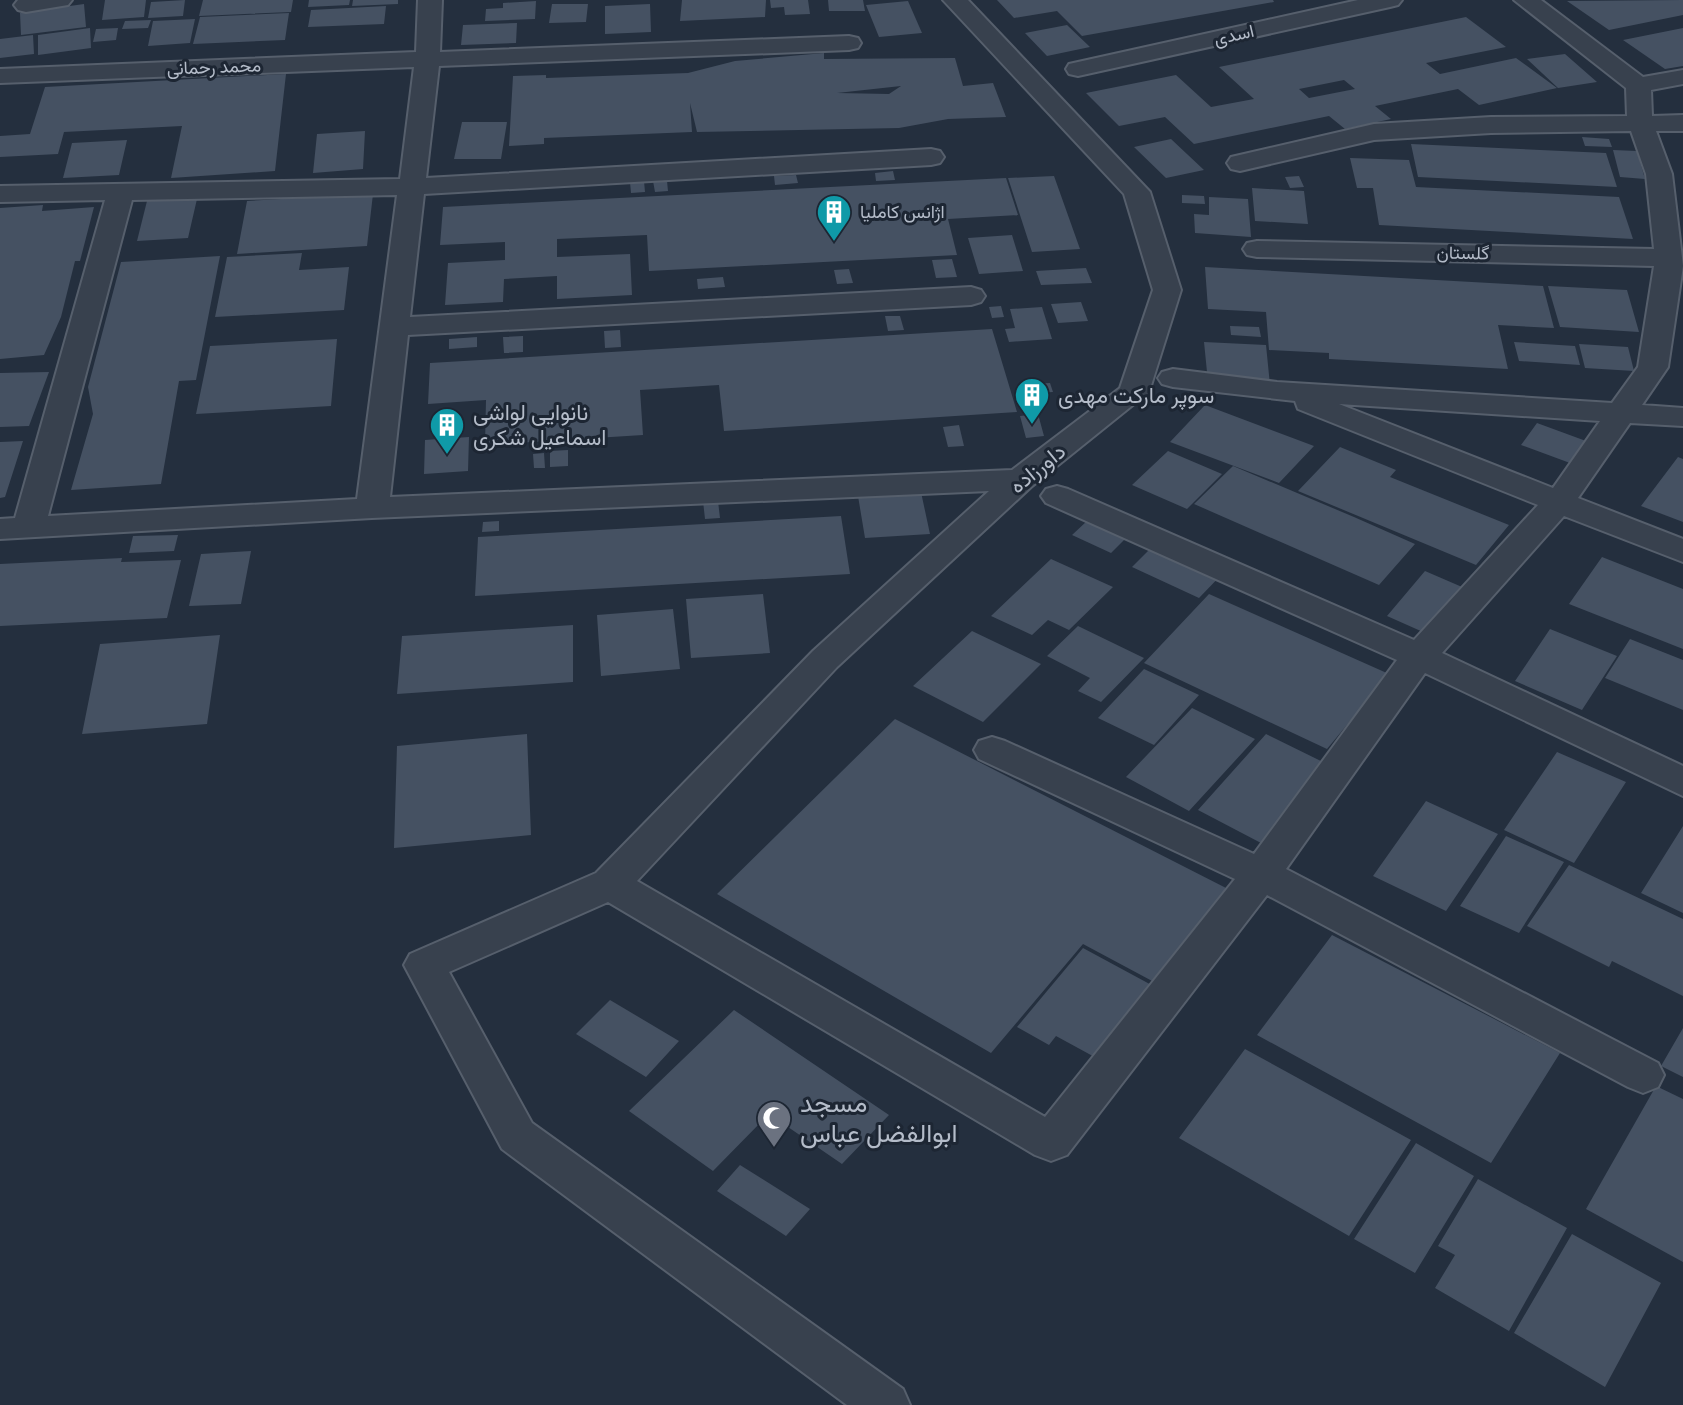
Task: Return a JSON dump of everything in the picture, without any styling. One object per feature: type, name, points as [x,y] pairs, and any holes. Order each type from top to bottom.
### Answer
[{"type":"street","points":[[26,5],[60,0]]},
{"type":"street","points":[[372,508],[428,57],[430,0]]},
{"type":"street","name":"داورزاده","points":[[610,884],[825,659],[1020,480],[1134,392],[1167,290],[1137,192],[955,0]]},
{"type":"street","name":"اسدی","points":[[1078,69],[1390,0]]},
{"type":"street","points":[[1526,0],[1638,85],[1683,77]]},
{"type":"street","name":"محمد رحمانی","points":[[0,76],[849,43]]},
{"type":"street","points":[[886,1405],[517,1136],[424,965],[610,884],[1051,1142],[1261,874],[1419,656],[1560,501],[1653,367],[1676,257],[1659,174],[1640,121],[1638,85]]},
{"type":"street","points":[[1240,163],[1374,132],[1491,125],[1640,121],[1683,123]]},
{"type":"street","points":[[0,194],[412,187],[931,157]]},
{"type":"street","points":[[121,192],[14,528],[372,508],[1020,480]]},
{"type":"street","name":"گلستان","points":[[1257,249],[1676,257]]},
{"type":"street","points":[[395,327],[971,296]]},
{"type":"street","points":[[1173,378],[1277,391],[1683,417]]},
{"type":"street","points":[[1277,391],[1683,551]]},
{"type":"street","points":[[1057,496],[1419,656],[1683,782]]},
{"type":"street","points":[[992,750],[1261,874],[1643,1075]]},
{"type":"building","points":[[105,0],[146,0],[144,17],[102,20]]},
{"type":"building","points":[[185,0],[183,16],[148,18],[151,2]]},
{"type":"building","points":[[203,0],[293,0],[291,12],[199,16]]},
{"type":"building","points":[[309,0],[350,0],[349,5],[308,7]]},
{"type":"building","points":[[353,0],[398,0],[398,4],[352,6]]},
{"type":"building","points":[[682,0],[766,0],[765,17],[680,21]]},
{"type":"building","points":[[770,0],[808,0],[810,14],[785,15],[784,7],[771,8]]},
{"type":"building","points":[[828,0],[863,0],[865,11],[829,11]]},
{"type":"building","points":[[997,0],[1274,2],[1082,36],[1057,11],[1014,18]]},
{"type":"building","points":[[1683,0],[1683,15],[1609,30],[1567,1]]},
{"type":"building","points":[[536,1],[535,19],[485,21],[486,9],[503,8],[503,3]]},
{"type":"building","points":[[908,1],[922,33],[879,37],[866,5]]},
{"type":"building","points":[[84,4],[86,27],[21,35],[20,13]]},
{"type":"building","points":[[552,4],[588,4],[586,22],[549,23]]},
{"type":"building","points":[[650,4],[651,32],[605,34],[605,6]]},
{"type":"building","points":[[386,6],[384,24],[308,27],[311,10]]},
{"type":"building","points":[[289,13],[285,40],[193,44],[200,17]]},
{"type":"building","points":[[1466,17],[1506,47],[1426,63],[1440,74],[1516,58],[1557,88],[1479,105],[1458,89],[1375,106],[1391,119],[1345,129],[1329,116],[1194,144],[1165,117],[1119,126],[1086,93],[1176,75],[1211,107],[1254,99],[1219,67]],"holes":[[[1344,80],[1355,89],[1309,98],[1299,89]]]},
{"type":"building","points":[[195,19],[190,43],[148,46],[153,21]]},
{"type":"building","points":[[151,20],[148,28],[122,29],[125,21]]},
{"type":"building","points":[[517,23],[516,43],[461,45],[463,25]]},
{"type":"building","points":[[1067,25],[1090,47],[1047,56],[1025,33]]},
{"type":"building","points":[[90,28],[91,48],[38,55],[38,35]]},
{"type":"building","points":[[118,28],[116,40],[93,42],[96,29]]},
{"type":"building","points":[[1683,28],[1683,66],[1665,69],[1623,40]]},
{"type":"building","points":[[33,35],[34,54],[0,58],[0,39]]},
{"type":"building","points":[[824,53],[824,59],[955,58],[963,86],[993,83],[1006,117],[948,119],[899,128],[697,132],[690,103],[692,132],[544,138],[544,144],[509,146],[513,76],[546,75],[546,78],[688,73],[735,61]],"holes":[[[901,86],[889,94],[837,93]]]},
{"type":"building","points":[[1565,54],[1597,82],[1558,88],[1527,59]]},
{"type":"building","points":[[286,74],[275,171],[171,178],[182,126],[64,132],[58,154],[0,157],[0,136],[30,134],[45,87]]},
{"type":"building","points":[[462,122],[507,122],[501,159],[454,159]]},
{"type":"building","points":[[365,131],[363,169],[313,173],[317,134]]},
{"type":"building","points":[[1582,137],[1609,139],[1612,147],[1585,146]]},
{"type":"building","points":[[1171,139],[1204,170],[1166,178],[1134,147]]},
{"type":"building","points":[[127,140],[119,175],[63,178],[72,143]]},
{"type":"building","points":[[1411,144],[1606,153],[1617,187],[1418,177]]},
{"type":"building","points":[[1613,150],[1637,151],[1645,179],[1620,177]]},
{"type":"building","points":[[1350,158],[1409,160],[1416,187],[1619,197],[1633,239],[1379,225],[1373,188],[1357,188]]},
{"type":"building","points":[[893,171],[895,180],[876,181],[875,173]]},
{"type":"building","points":[[796,175],[798,183],[775,185],[774,176]]},
{"type":"building","points":[[1054,176],[1080,249],[1032,252],[1008,178]]},
{"type":"building","points":[[1299,176],[1304,187],[1290,188],[1285,177]]},
{"type":"building","points":[[1006,178],[1018,215],[948,219],[957,255],[649,271],[647,235],[557,239],[557,257],[630,254],[632,295],[557,299],[557,276],[504,279],[503,302],[445,305],[448,263],[505,260],[505,242],[440,245],[443,207]]},
{"type":"building","points":[[644,181],[645,192],[631,193],[630,182]]},
{"type":"building","points":[[653,181],[667,181],[668,191],[655,192]]},
{"type":"building","points":[[1252,188],[1304,191],[1308,224],[1255,221]]},
{"type":"building","points":[[373,194],[367,246],[237,254],[247,201]]},
{"type":"building","points":[[1182,195],[1204,196],[1205,204],[1182,203]]},
{"type":"building","points":[[1209,197],[1248,199],[1251,237],[1195,233],[1194,214],[1209,215]]},
{"type":"building","points":[[197,199],[188,238],[137,241],[147,201]]},
{"type":"building","points":[[43,205],[42,211],[94,207],[80,261],[75,261],[61,317],[44,355],[0,359],[0,208]]},
{"type":"building","points":[[1012,235],[1023,271],[979,274],[968,238]]},
{"type":"building","points":[[302,253],[299,270],[349,267],[344,310],[215,317],[227,257]]},
{"type":"building","points":[[220,256],[196,380],[179,381],[161,484],[71,490],[93,414],[88,387],[121,262]]},
{"type":"building","points":[[952,259],[957,277],[936,278],[932,260]]},
{"type":"building","points":[[1205,267],[1543,286],[1554,328],[1498,325],[1508,369],[1329,359],[1329,353],[1269,350],[1266,312],[1208,309]]},
{"type":"building","points":[[1086,268],[1092,283],[1041,285],[1036,271]]},
{"type":"building","name":"اژانس کاملیا","points":[[849,269],[853,283],[837,284],[834,270]]},
{"type":"building","points":[[723,277],[725,287],[698,289],[697,279]]},
{"type":"building","points":[[1548,286],[1627,290],[1639,332],[1560,327]]},
{"type":"building","points":[[1081,302],[1088,321],[1058,323],[1051,304]]},
{"type":"building","points":[[1001,306],[1004,317],[992,318],[989,307]]},
{"type":"building","points":[[1042,307],[1052,339],[1009,342],[1005,329],[1015,328],[1010,309]]},
{"type":"building","points":[[885,316],[900,316],[904,330],[888,331]]},
{"type":"building","points":[[1230,326],[1259,327],[1261,337],[1231,335]]},
{"type":"building","points":[[992,329],[1017,412],[724,431],[719,385],[640,390],[643,435],[485,445],[486,400],[428,404],[430,363]]},
{"type":"building","points":[[620,330],[621,347],[605,348],[604,331]]},
{"type":"building","points":[[523,336],[523,352],[504,353],[503,337]]},
{"type":"building","points":[[477,337],[477,347],[449,349],[449,339]]},
{"type":"building","points":[[337,339],[331,406],[196,414],[210,346]]},
{"type":"building","points":[[1204,342],[1266,345],[1270,385],[1208,382]]},
{"type":"building","points":[[1514,342],[1575,346],[1580,365],[1519,361]]},
{"type":"building","points":[[1579,344],[1628,347],[1634,371],[1585,368]]},
{"type":"building","points":[[49,372],[29,426],[0,427],[0,373]]},
{"type":"building","points":[[1050,383],[1053,392],[1036,393],[1033,384]]},
{"type":"building","points":[[1205,405],[1314,446],[1279,483],[1170,442]]},
{"type":"building","name":"سوپر مارکت مهدی","points":[[1038,414],[1044,436],[1026,438],[1020,416]]},
{"type":"building","points":[[1537,423],[1586,441],[1570,463],[1521,445]]},
{"type":"building","points":[[959,425],[964,446],[948,447],[943,427]]},
{"type":"building","name":"نانوایی لواشی اسماعیل شکری","points":[[469,437],[468,471],[424,474],[425,440]]},
{"type":"building","points":[[23,441],[5,497],[0,498],[0,442]]},
{"type":"building","points":[[1340,447],[1396,470],[1390,477],[1509,525],[1476,565],[1298,491]]},
{"type":"building","points":[[568,450],[568,466],[550,467],[550,451]]},
{"type":"building","points":[[1168,451],[1222,474],[1187,509],[1132,485]]},
{"type":"building","points":[[544,453],[545,468],[534,468],[533,454]]},
{"type":"building","points":[[1678,457],[1683,459],[1683,522],[1641,506]]},
{"type":"building","points":[[1233,466],[1415,544],[1379,585],[1194,504]]},
{"type":"building","points":[[921,492],[930,534],[865,538],[858,496]]},
{"type":"building","points":[[703,501],[718,501],[720,518],[705,519]]},
{"type":"building","points":[[841,516],[850,574],[475,596],[478,537]]},
{"type":"building","points":[[499,521],[499,531],[482,532],[483,522]]},
{"type":"building","points":[[1087,521],[1126,538],[1111,553],[1072,535]]},
{"type":"building","points":[[178,535],[174,551],[129,553],[133,536]]},
{"type":"building","points":[[1158,541],[1226,570],[1199,598],[1132,567]]},
{"type":"building","points":[[251,551],[241,604],[189,606],[201,554]]},
{"type":"building","points":[[1602,557],[1683,589],[1683,649],[1569,604]]},
{"type":"building","points":[[122,558],[121,562],[181,560],[167,618],[0,626],[0,564]]},
{"type":"building","points":[[1051,559],[1113,587],[1069,630],[1048,620],[1032,635],[991,616]]},
{"type":"building","points":[[1425,571],[1469,590],[1432,636],[1387,616]]},
{"type":"building","points":[[763,594],[770,653],[691,658],[686,599]]},
{"type":"building","points":[[1209,594],[1389,674],[1327,749],[1144,663]]},
{"type":"building","points":[[673,609],[680,669],[601,676],[597,615]]},
{"type":"building","points":[[573,625],[573,682],[397,694],[402,636]]},
{"type":"building","points":[[1078,626],[1144,658],[1101,702],[1078,691],[1090,678],[1047,656]]},
{"type":"building","points":[[1550,629],[1617,656],[1582,710],[1515,681]]},
{"type":"building","points":[[972,631],[1041,664],[983,722],[913,686]]},
{"type":"building","points":[[220,635],[207,724],[82,734],[100,644]]},
{"type":"building","points":[[1630,639],[1683,660],[1683,710],[1605,678]]},
{"type":"building","points":[[1144,669],[1199,695],[1154,745],[1098,718]]},
{"type":"building","points":[[1192,708],[1255,739],[1189,811],[1126,777]]},
{"type":"building","points":[[895,719],[1228,889],[1154,982],[1083,944],[991,1053],[717,894]]},
{"type":"building","points":[[527,734],[531,835],[394,848],[397,746]]},
{"type":"building","points":[[1266,734],[1327,764],[1261,843],[1198,810]]},
{"type":"building","points":[[1557,752],[1626,782],[1574,863],[1504,830]]},
{"type":"building","points":[[1426,801],[1498,834],[1446,911],[1373,876]]},
{"type":"building","points":[[1683,826],[1683,913],[1641,893]]},
{"type":"building","points":[[1506,836],[1564,862],[1519,933],[1460,906]]},
{"type":"building","points":[[1569,865],[1683,919],[1683,996],[1612,961],[1609,967],[1527,926]]},
{"type":"building","points":[[1332,935],[1560,1053],[1491,1163],[1257,1035]]},
{"type":"building","points":[[1083,948],[1157,988],[1100,1060],[1056,1036],[1049,1045],[1017,1027]]},
{"type":"building","points":[[610,1000],[679,1041],[646,1077],[576,1034]]},
{"type":"building","points":[[734,1010],[889,1115],[842,1164],[769,1114],[713,1171],[629,1111]]},
{"type":"building","points":[[1683,1028],[1683,1077],[1661,1066]]},
{"type":"building","points":[[1245,1049],[1411,1140],[1349,1236],[1179,1138]]},
{"type":"building","points":[[1656,1086],[1683,1099],[1683,1262],[1586,1209]]},
{"type":"building","points":[[1416,1143],[1474,1176],[1415,1273],[1354,1239]]},
{"type":"building","points":[[740,1165],[810,1209],[786,1236],[717,1191]]},
{"type":"building","points":[[1478,1179],[1567,1228],[1509,1331],[1435,1288],[1455,1255],[1438,1246]]},
{"type":"building","points":[[1572,1234],[1661,1283],[1605,1387],[1514,1333]]},
{"type":"place","name":"اژانس کاملیا","points":[[834,243]]},
{"type":"place","name":"سوپر مارکت مهدی","points":[[1032,426]]},
{"type":"place","name":"نانوایی لواشی اسماعیل شکری","points":[[447,456]]},
{"type":"place","name":"مسجد ابوالفضل عباس","points":[[774,1149]]}]
